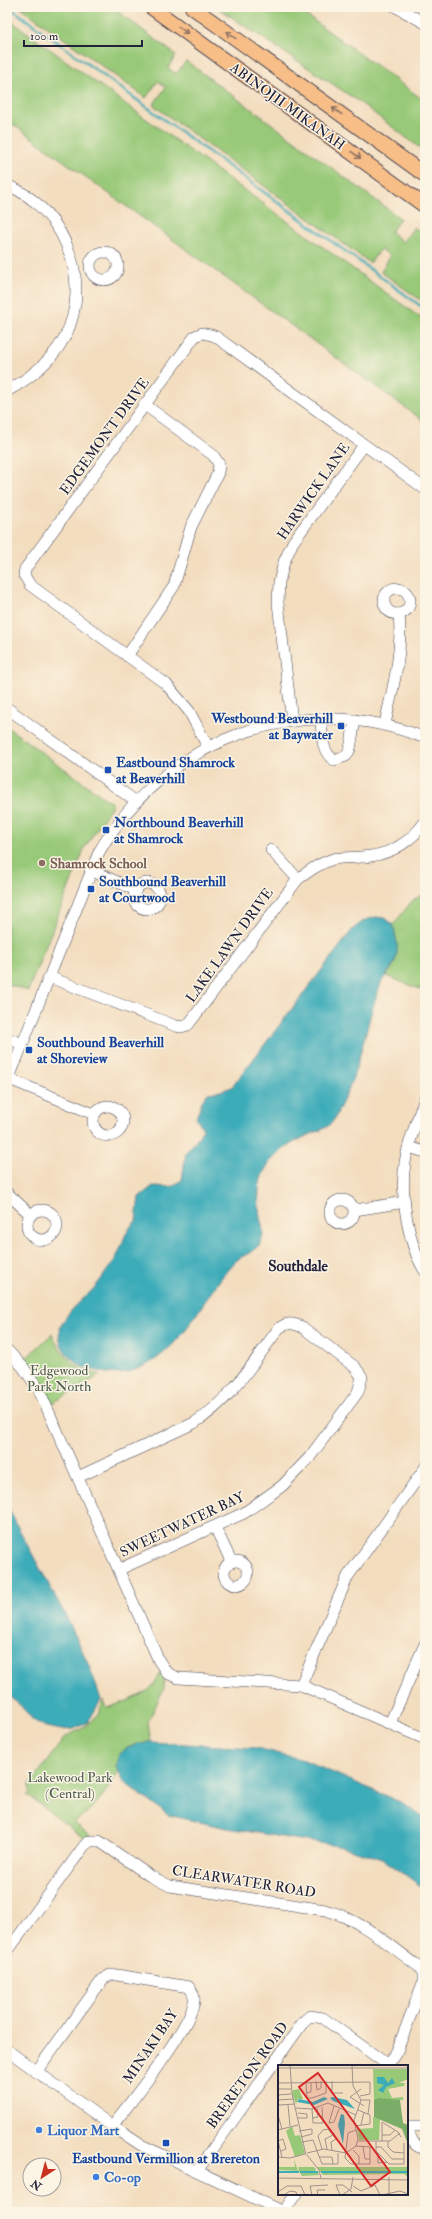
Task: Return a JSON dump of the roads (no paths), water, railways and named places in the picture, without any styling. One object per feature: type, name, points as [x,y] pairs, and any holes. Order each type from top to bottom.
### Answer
[{"type":"main road","name":"ABINOJII MIKANAH","points":[[151,7],[425,206]]},
{"type":"main road","name":"ABINOJII MIKANAH","points":[[192,7],[425,175]]},
{"type":"street","points":[[396,7],[425,24]]},
{"type":"street","points":[[7,185],[29,197],[53,221],[69,249],[76,270],[75,298],[70,322],[59,347],[43,366],[25,381],[7,391]]},
{"type":"street","points":[[76,270],[90,268]]},
{"type":"street","name":"EDGEMONT DRIVE","points":[[208,747],[189,711],[166,684],[30,586],[24,575],[25,569],[195,336],[202,333],[208,333],[215,336],[425,489]]},
{"type":"street","points":[[127,656],[174,586],[191,527],[218,473],[219,464],[214,455],[145,405]]},
{"type":"street","name":"HARWICK LANE","points":[[292,721],[278,603],[279,582],[284,562],[293,542],[364,445]]},
{"type":"street","points":[[385,724],[400,654],[402,637],[399,614]]},
{"type":"street","points":[[7,708],[135,801]]},
{"type":"street","points":[[321,719],[324,748],[328,756],[334,760],[346,756],[350,749],[355,720]]},
{"type":"street","points":[[94,1114],[8,1081],[90,870],[113,828],[135,801],[158,779],[208,747],[256,728],[292,721],[321,719],[355,720],[385,724],[425,738]]},
{"type":"street","name":"LAKE LAWN DRIVE","points":[[49,977],[176,1026],[181,1027],[188,1025],[298,879],[313,868],[333,859],[371,856],[397,848],[412,837],[425,822]]},
{"type":"street","points":[[271,850],[298,879]]},
{"type":"street","points":[[90,870],[136,890]]},
{"type":"street","points":[[7,1038],[23,1044]]},
{"type":"street","points":[[425,1098],[405,1164],[405,1202],[413,1246],[425,1271]]},
{"type":"street","points":[[409,1147],[425,1152]]},
{"type":"street","points":[[7,1193],[31,1215]]},
{"type":"street","points":[[355,1210],[405,1202]]},
{"type":"street","name":"SWEETWATER BAY","points":[[78,1477],[208,1415],[222,1403],[234,1389],[279,1328],[285,1324],[292,1323],[302,1327],[355,1367],[362,1378],[361,1386],[299,1471],[262,1502],[244,1513],[215,1527],[120,1569]]},
{"type":"street","points":[[7,1350],[23,1367],[39,1390],[120,1569],[162,1668],[172,1676],[301,1685],[425,1739]]},
{"type":"street","points":[[301,1685],[348,1576],[425,1468]]},
{"type":"street","points":[[215,1527],[231,1561]]},
{"type":"street","points":[[390,1723],[425,1644]]},
{"type":"street","name":"CLEARWATER ROAD","points":[[7,1952],[84,1846],[90,1841],[99,1841],[150,1876],[170,1886],[343,1914],[360,1924],[418,1966],[423,1972],[423,1983],[397,2051],[389,2065]]},
{"type":"street","name":"MINAKI BAY","points":[[36,2072],[103,1979],[110,1975],[189,1987],[193,1992],[194,2000],[182,2029],[112,2126]]},
{"type":"street","name":"BRERETON ROAD","points":[[197,2171],[304,2021],[310,2016],[323,2018],[387,2065]]},
{"type":"street","points":[[7,2050],[112,2126],[142,2145],[283,2212],[295,2195]]},
{"type":"street","points":[[408,2127],[425,2126]]},
{"type":"street","points":[[408,2129],[415,2145],[425,2148]]},
{"type":"water","points":[[376,917],[384,918],[393,925],[397,945],[395,962],[381,983],[353,1077],[331,1124],[291,1144],[279,1152],[263,1173],[259,1192],[259,1212],[263,1235],[258,1247],[234,1263],[177,1340],[148,1364],[129,1372],[118,1374],[96,1371],[78,1364],[67,1354],[61,1344],[59,1334],[61,1326],[73,1309],[98,1284],[114,1261],[128,1230],[136,1221],[139,1197],[153,1186],[171,1187],[182,1180],[186,1152],[196,1141],[203,1129],[196,1118],[202,1101],[208,1093],[221,1091],[232,1087],[353,929],[365,920]]},
{"type":"water","points":[[7,1505],[70,1625],[92,1674],[101,1700],[88,1722],[74,1729],[62,1730],[46,1727],[33,1720],[20,1705],[7,1695]]},
{"type":"water","points":[[151,1742],[257,1748],[304,1760],[400,1802],[425,1818],[425,1889],[383,1859],[343,1847],[227,1828],[168,1815],[125,1783],[116,1767],[119,1755],[124,1750],[139,1743]]},
{"type":"waterway","points":[[9,7],[425,309]]},
{"type":"place","name":"Westbound Beaverhill at Baywater","points":[[341,726]]},
{"type":"place","name":"Eastbound Shamrock at Beaverhill","points":[[108,770]]},
{"type":"place","name":"Northbound Beaverhill at Shamrock","points":[[106,830]]},
{"type":"place","name":"Shamrock School","points":[[42,863]]},
{"type":"place","name":"Southbound Beaverhill at Courtwood","points":[[91,889]]},
{"type":"place","name":"Southbound Beaverhill at Shoreview","points":[[29,1050]]},
{"type":"place","name":"Liquor Mart","points":[[39,2130]]},
{"type":"place","name":"Eastbound Vermillion at Brereton","points":[[166,2143]]},
{"type":"place","name":"Co-op","points":[[96,2177]]},
{"type":"district","name":"Southdale","points":[[298,1266]]},
{"type":"park label","name":"Edgewood Park North","points":[[59,1378]]},
{"type":"park label","name":"Lakewood Park (Central)","points":[[70,1786]]}]
